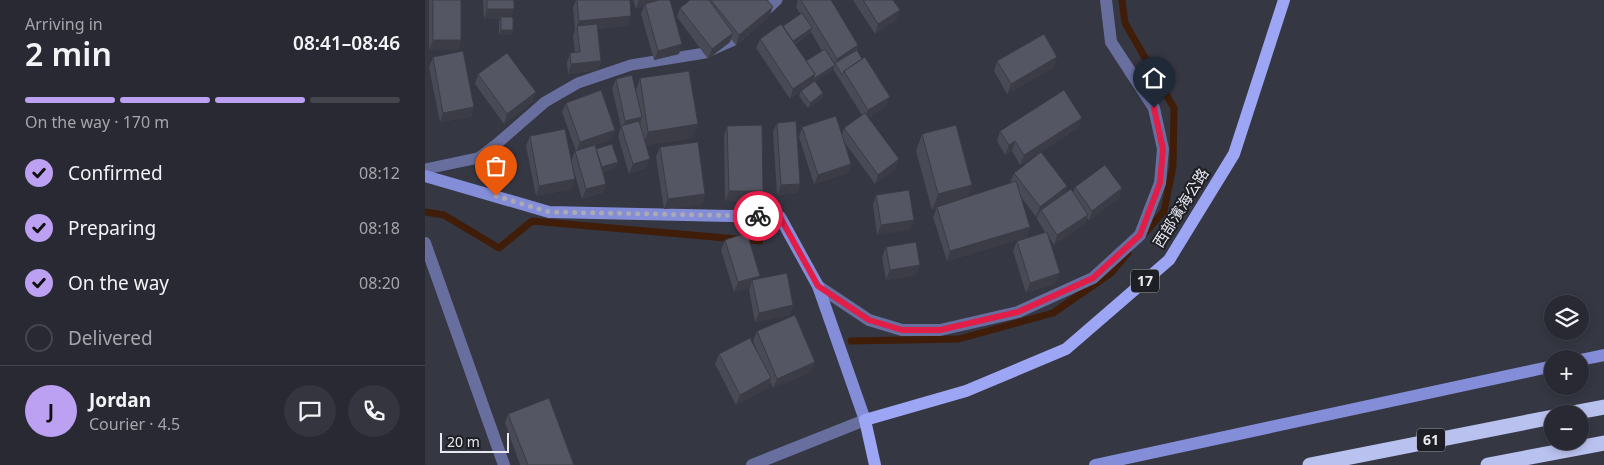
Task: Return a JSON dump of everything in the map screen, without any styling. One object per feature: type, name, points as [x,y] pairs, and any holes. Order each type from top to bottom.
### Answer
[{"type":"highway","points":[[1589,410],[1604,407]]},
{"type":"highway","name":"61","points":[[1310,465],[1544,419]]},
{"type":"highway","points":[[1488,465],[1604,443]]},
{"type":"main road","name":"西部濱海公路","points":[[865,420],[966,391],[1065,349],[1169,260],[1234,154],[1284,0]]},
{"type":"main road","points":[[865,420],[875,465]]},
{"type":"street","points":[[818,286],[869,320],[902,330],[940,330],[1018,312],[1093,278],[1140,235],[1160,183],[1163,149],[1154,108],[1111,42],[1106,0]]},
{"type":"street","points":[[425,176],[549,212],[780,217],[818,286],[865,420],[752,465]]},
{"type":"street","points":[[427,248],[504,465]]},
{"type":"street","points":[[1589,358],[1604,355]]},
{"type":"street","points":[[1095,465],[1544,368]]},
{"type":"lane","points":[[425,169],[478,158],[545,102],[579,82],[631,65],[705,53],[732,41],[777,0]]},
{"type":"building","points":[[433,0],[461,0],[461,40],[433,40]]},
{"type":"building","points":[[487,0],[514,0],[514,9],[487,9]]},
{"type":"building","points":[[577,0],[630,0],[631,16],[579,21]]},
{"type":"building","points":[[659,0],[670,0],[682,44],[658,51],[645,4]]},
{"type":"building","points":[[690,0],[709,0],[733,33],[712,49],[680,8]]},
{"type":"building","points":[[711,0],[767,0],[773,7],[739,35]]},
{"type":"building","points":[[801,0],[831,0],[858,45],[837,59]]},
{"type":"building","points":[[863,0],[893,0],[900,10],[878,24]]},
{"type":"building","points":[[802,13],[812,28],[793,41],[783,26]]},
{"type":"building","points":[[501,17],[513,17],[513,30],[501,30]]},
{"type":"building","points":[[597,24],[601,61],[571,64],[570,53],[580,52],[577,26]]},
{"type":"building","points":[[781,24],[815,74],[793,89],[760,39]]},
{"type":"building","points":[[1044,34],[1057,57],[1011,84],[997,61]]},
{"type":"building","points":[[825,49],[835,65],[813,79],[815,74],[806,61]]},
{"type":"building","points":[[857,50],[862,59],[844,71],[842,75],[835,63]]},
{"type":"building","points":[[463,51],[474,107],[443,113],[433,57]]},
{"type":"building","points":[[507,53],[536,92],[507,114],[478,74]]},
{"type":"building","points":[[865,57],[890,97],[868,110],[844,71]]},
{"type":"building","points":[[689,71],[698,124],[648,132],[640,78]]},
{"type":"building","points":[[632,75],[642,117],[625,121],[616,79]]},
{"type":"building","points":[[815,81],[823,93],[810,103],[801,91]]},
{"type":"building","points":[[601,90],[615,130],[580,142],[566,103]]},
{"type":"building","points":[[1064,90],[1082,118],[1024,155],[1015,141],[1009,145],[1000,131]]},
{"type":"building","points":[[865,113],[899,159],[878,175],[844,128]]},
{"type":"building","points":[[836,116],[851,164],[818,175],[802,127]]},
{"type":"building","points":[[639,121],[650,159],[633,164],[621,126]]},
{"type":"building","points":[[796,121],[800,184],[781,185],[777,123]]},
{"type":"building","points":[[762,125],[763,191],[729,191],[727,126]]},
{"type":"building","points":[[956,125],[972,185],[938,194],[922,134]]},
{"type":"building","points":[[565,129],[575,179],[539,186],[530,136]]},
{"type":"building","points":[[698,142],[705,194],[668,199],[660,147]]},
{"type":"building","points":[[612,144],[618,162],[602,167],[596,149]]},
{"type":"building","points":[[595,145],[606,184],[586,189],[575,151]]},
{"type":"building","points":[[1041,152],[1067,186],[1040,207],[1014,173]]},
{"type":"building","points":[[1105,165],[1122,188],[1092,211],[1075,187]]},
{"type":"building","points":[[1016,181],[1030,227],[950,251],[937,207]]},
{"type":"building","points":[[1071,189],[1088,215],[1057,235],[1041,210]]},
{"type":"building","points":[[909,190],[914,220],[881,225],[876,195]]},
{"type":"building","points":[[1047,232],[1060,273],[1030,283],[1017,241]]},
{"type":"building","points":[[747,233],[760,276],[738,282],[725,240]]},
{"type":"building","points":[[916,242],[920,265],[890,270],[886,247]]},
{"type":"building","points":[[787,273],[793,305],[759,313],[752,280]]},
{"type":"building","points":[[795,315],[815,362],[777,379],[757,331]]},
{"type":"building","points":[[750,338],[771,378],[740,395],[719,354]]},
{"type":"building","points":[[549,398],[574,465],[528,465],[508,414]]},
{"type":"waterway","points":[[1122,0],[1125,23],[1174,108],[1173,166],[1164,211],[1145,233]]},
{"type":"waterway","points":[[425,212],[444,215],[499,248],[532,221],[760,241]]},
{"type":"waterway","points":[[851,341],[959,339],[1053,313],[1111,273],[1128,253]]},
{"type":"way so far","points":[[496,196],[549,212],[758,216]]},
{"type":"route","points":[[758,216],[780,217],[818,286],[869,320],[902,330],[940,330],[1018,312],[1093,278],[1140,235],[1160,183],[1163,149],[1154,108]]}]
